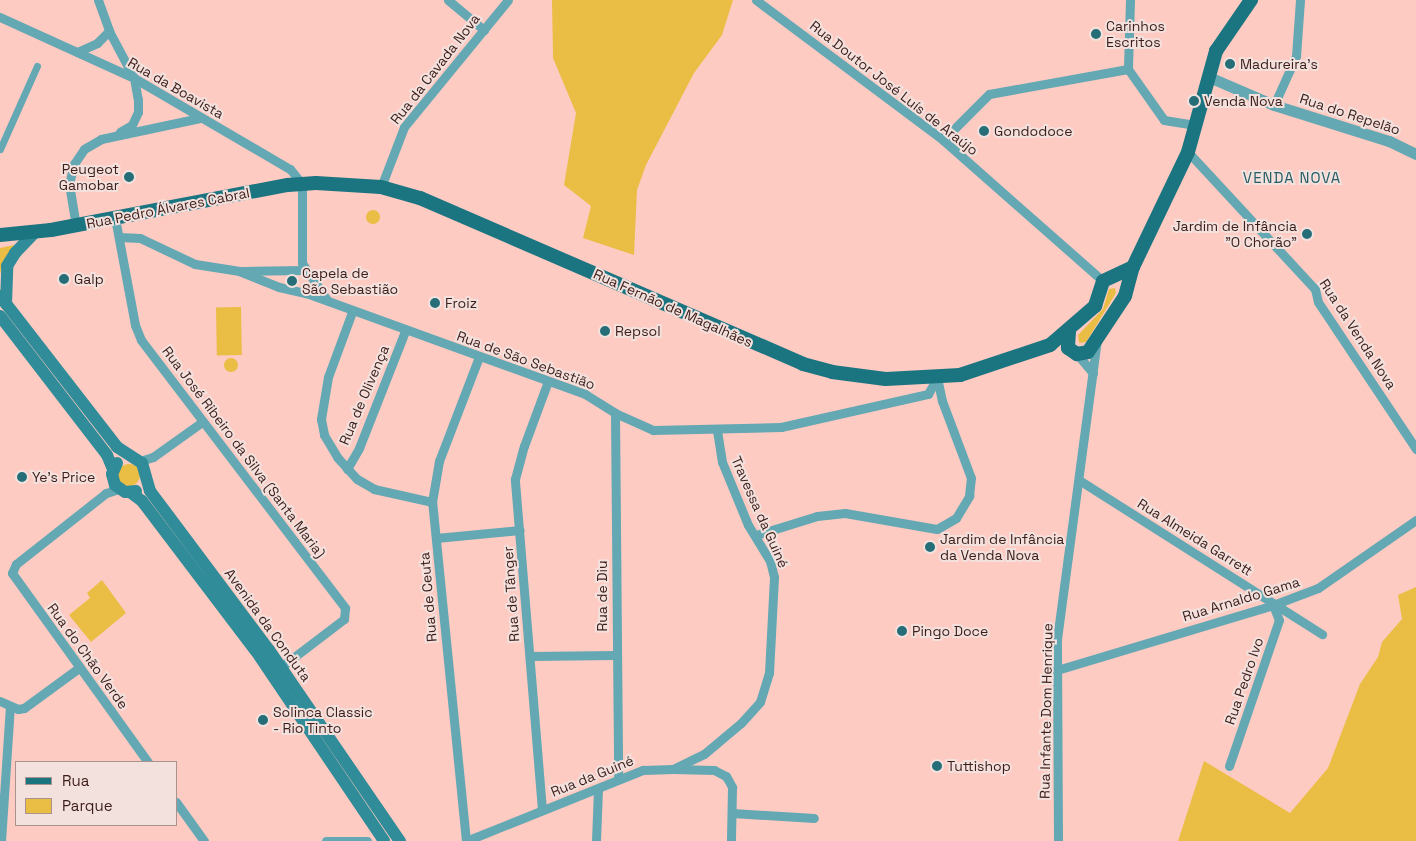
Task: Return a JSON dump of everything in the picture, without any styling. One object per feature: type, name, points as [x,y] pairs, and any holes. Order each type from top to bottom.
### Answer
[{"type":"main road","points":[[1069,332],[1072,351],[1088,352],[1126,291],[1133,267],[1188,152],[1216,51],[1251,0]]},
{"type":"main road","name":"Rua Fernão de Magalhães","points":[[302,184],[381,188],[420,198],[803,364],[832,372],[886,379],[937,378],[981,369],[1050,345],[1069,332],[1095,306],[1108,279]]},
{"type":"main road","name":"Rua Pedro Álvares Cabral","points":[[0,242],[34,233],[302,184]]},
{"type":"main road","points":[[3,300],[7,266],[15,253],[34,233]]},
{"type":"main road","name":"Rua Pedro Álvares Cabral","points":[[0,235],[34,233]]},
{"type":"main road","points":[[1108,279],[1133,267]]},
{"type":"main road","points":[[1108,279],[1123,282],[1126,291]]},
{"type":"main road","name":"Avenida da Conduta","points":[[3,300],[117,448],[141,467],[150,492],[281,667],[400,841]]},
{"type":"main road","name":"Avenida da Conduta","points":[[0,316],[106,455],[117,484],[142,501],[256,651],[380,840]]},
{"type":"main road","name":"Rua Fernão de Magalhães","points":[[1050,345],[1072,351]]},
{"type":"main road","points":[[120,461],[141,467],[141,488],[117,484],[120,461]]},
{"type":"street","points":[[98,0],[109,31],[134,78],[138,112],[132,125],[113,136]]},
{"type":"street","points":[[448,0],[484,30]]},
{"type":"street","name":"Rua da Cavada Nova","points":[[381,188],[404,127],[508,0]]},
{"type":"street","name":"Rua Doutor José Luís de Araújo","points":[[756,0],[943,140],[1108,279]]},
{"type":"street","points":[[1130,0],[1128,69],[1164,120],[1194,125]]},
{"type":"street","points":[[1274,105],[1296,56],[1300,0]]},
{"type":"street","name":"Rua da Boavista","points":[[0,17],[134,78],[290,169],[302,184]]},
{"type":"street","points":[[77,52],[97,43],[109,31]]},
{"type":"street","points":[[0,149],[36,66]]},
{"type":"street","points":[[943,140],[989,94],[1128,69]]},
{"type":"street","name":"Rua do Repelão","points":[[1209,77],[1274,105],[1389,142],[1416,154]]},
{"type":"street","points":[[76,226],[69,184],[74,164],[90,144],[113,136],[200,118]]},
{"type":"street","name":"Rua da Venda Nova","points":[[1188,152],[1315,289],[1318,302],[1416,449]]},
{"type":"street","points":[[302,184],[301,256],[304,270]]},
{"type":"street","name":"Rua José Ribeiro da Silva (Santa Maria)","points":[[116,218],[137,332],[202,422],[346,608],[344,619],[281,667]]},
{"type":"street","name":"Rua de São Sebastião","points":[[119,237],[140,238],[195,264],[239,271],[304,270],[331,303]]},
{"type":"street","name":"Rua de São Sebastião","points":[[239,271],[585,394],[615,413],[653,430],[718,431],[781,427],[928,394],[937,378]]},
{"type":"street","points":[[352,312],[328,377],[322,419],[329,445],[347,469],[374,489],[432,502]]},
{"type":"street","name":"Rua de Olivença","points":[[347,469],[359,448],[405,331]]},
{"type":"street","name":"Rua Infante Dom Henrique","points":[[1058,841],[1058,640],[1097,340]]},
{"type":"street","points":[[1072,351],[1093,373]]},
{"type":"street","name":"Rua de Ceuta","points":[[466,841],[432,502],[439,461],[479,357]]},
{"type":"street","points":[[756,535],[817,516],[844,513],[938,529],[956,518],[969,496],[971,478],[942,401],[937,378]]},
{"type":"street","name":"Rua de Tânger","points":[[542,810],[516,468],[548,381]]},
{"type":"street","name":"Rua de Diu","points":[[615,413],[618,779]]},
{"type":"street","points":[[141,467],[202,422]]},
{"type":"street","name":"Travessa da Guiné","points":[[673,769],[716,746],[760,702],[770,673],[774,577],[756,535],[748,525],[722,462],[718,431]]},
{"type":"street","name":"Rua Almeida Garrett","points":[[1079,480],[1240,581],[1273,605],[1322,634]]},
{"type":"street","name":"Rua do Chão Verde","points":[[117,484],[16,564],[12,573],[17,583],[147,761]]},
{"type":"street","name":"Rua Arnaldo Gama","points":[[1057,670],[1273,605],[1318,588],[1416,520]]},
{"type":"street","points":[[436,538],[520,530]]},
{"type":"street","name":"Rua Pedro Ivo","points":[[1229,766],[1279,620],[1273,605]]},
{"type":"street","points":[[530,656],[616,655]]},
{"type":"street","points":[[0,701],[10,707],[24,708],[80,667]]},
{"type":"street","points":[[2,841],[10,707]]},
{"type":"street","name":"Rua da Guiné","points":[[466,841],[643,770],[673,769],[714,770],[726,776],[732,786],[731,841]]},
{"type":"street","points":[[596,841],[598,789]]},
{"type":"street","points":[[178,805],[204,841]]},
{"type":"street","points":[[732,813],[814,818]]},
{"type":"street","points":[[329,840],[367,841]]},
{"type":"green space","points":[[552,0],[733,0],[722,35],[694,73],[646,165],[637,190],[634,255],[583,238],[591,206],[564,185],[576,113],[553,58]]},
{"type":"green space","points":[[373,210],[378,212],[380,217],[378,222],[373,224],[368,222],[366,217],[368,212]]},
{"type":"green space","points":[[14,245],[3,262],[0,274],[0,248]]},
{"type":"green space","points":[[1115,288],[1116,293],[1086,342],[1079,343],[1078,335],[1103,309],[1109,289]]},
{"type":"green space","points":[[216,307],[241,307],[242,355],[217,355]]},
{"type":"green space","points":[[231,358],[236,360],[238,365],[236,370],[231,372],[226,370],[224,365],[226,360]]},
{"type":"green space","points":[[129,464],[137,467],[140,475],[137,483],[129,486],[121,483],[118,475],[121,467]]},
{"type":"green space","points":[[102,580],[126,613],[91,642],[69,615],[90,598],[87,593]]},
{"type":"green space","points":[[1416,587],[1416,841],[1178,841],[1204,761],[1290,813],[1328,768],[1360,684],[1378,657],[1382,642],[1402,619],[1398,595]]},
{"type":"place","name":"Carinhos Escritos","points":[[1096,34]]},
{"type":"place","name":"Madureira's","points":[[1230,64]]},
{"type":"place","name":"Venda Nova","points":[[1194,101]]},
{"type":"place","name":"Gondodoce","points":[[984,131]]},
{"type":"place","name":"Peugeot Gamobar","points":[[129,177]]},
{"type":"place","name":"Jardim de Infância \"O Chorão\"","points":[[1307,234]]},
{"type":"place","name":"Galp","points":[[64,279]]},
{"type":"place","name":"Capela de São Sebastião","points":[[292,281]]},
{"type":"place","name":"Froiz","points":[[435,303]]},
{"type":"place","name":"Repsol","points":[[605,331]]},
{"type":"place","name":"Ye's Price","points":[[22,477]]},
{"type":"place","name":"Jardim de Infância da Venda Nova","points":[[930,547]]},
{"type":"place","name":"Pingo Doce","points":[[902,631]]},
{"type":"place","name":"Solinca Classic - Rio Tinto","points":[[263,720]]},
{"type":"place","name":"Tuttishop","points":[[937,766]]},
{"type":"district","name":"VENDA NOVA","points":[[1292,178]]}]
